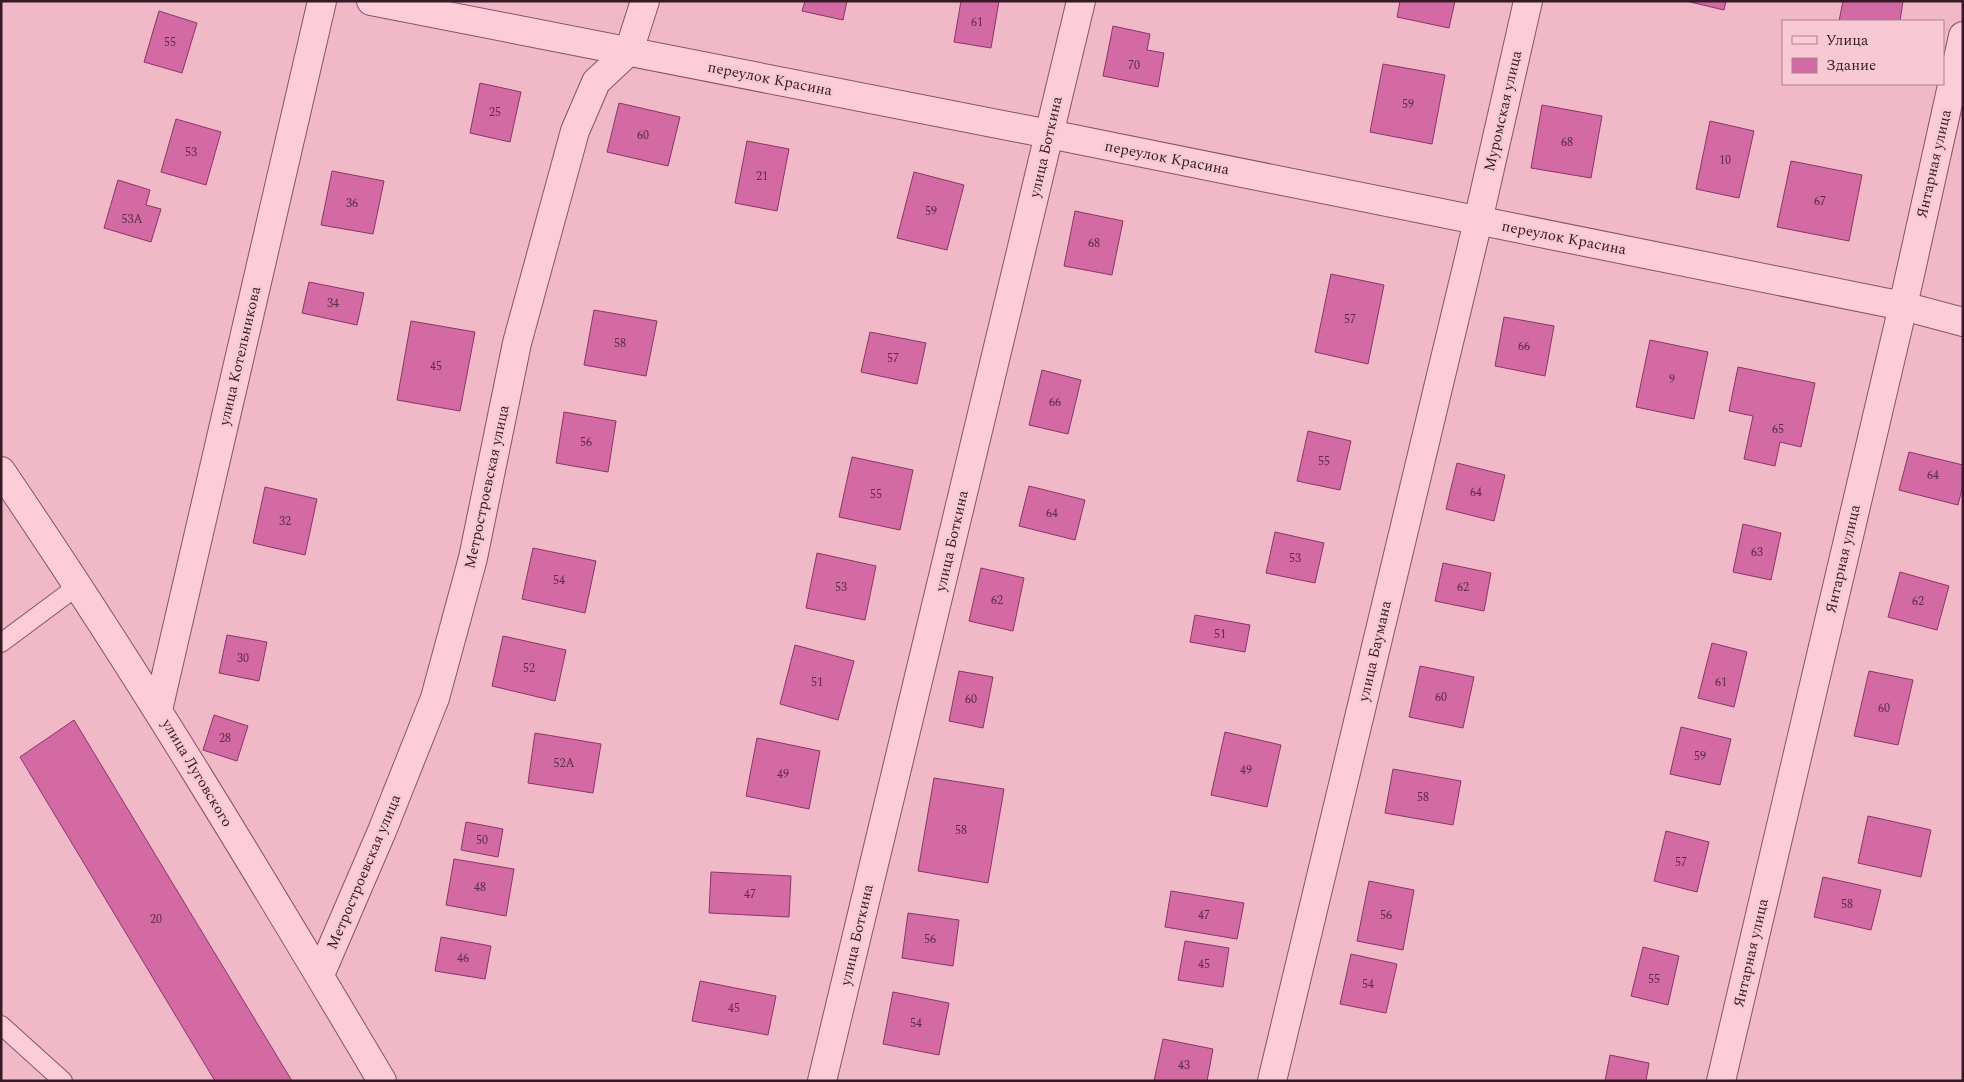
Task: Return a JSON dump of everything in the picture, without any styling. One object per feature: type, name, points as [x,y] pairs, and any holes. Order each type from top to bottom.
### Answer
[{"type":"street","name":"улица Котельникова","points":[[158,710],[322,1]]},
{"type":"street","name":"переулок Красина","points":[[371,1],[1049,134],[1902,306],[1963,322]]},
{"type":"street","points":[[629,51],[644,1]]},
{"type":"street","name":"улица Боткина","points":[[822,1081],[1081,1]]},
{"type":"street","name":"Муромская улица","points":[[1478,221],[1528,1]]},
{"type":"street","name":"Янтарная улица","points":[[1721,1081],[1963,36]]},
{"type":"street","name":"Метростроевская улица","points":[[320,975],[382,831],[435,698],[473,558],[517,343],[575,131],[596,82],[629,51]]},
{"type":"street","name":"улица Баумана","points":[[1272,1081],[1478,221]]},
{"type":"street","name":"улица Луговского","points":[[1,471],[79,585],[158,710],[320,975],[382,1081]]},
{"type":"lane","points":[[1,643],[79,585]]},
{"type":"lane","points":[[1,1026],[63,1081]]},
{"type":"building","points":[[805,1],[847,1],[843,20],[802,11]]},
{"type":"building","points":[[961,1],[999,1],[991,48],[954,42]]},
{"type":"building","points":[[1400,1],[1455,1],[1449,28],[1397,17]]},
{"type":"building","points":[[1686,1],[1726,1],[1724,10]]},
{"type":"building","points":[[1843,1],[1903,1],[1900,20],[1839,20]]},
{"type":"building","points":[[159,11],[197,23],[182,73],[144,62]]},
{"type":"building","points":[[1113,26],[1150,34],[1147,50],[1164,53],[1158,87],[1103,76]]},
{"type":"building","points":[[1383,64],[1445,75],[1432,144],[1370,132]]},
{"type":"building","points":[[480,83],[521,92],[510,142],[470,133]]},
{"type":"building","points":[[619,103],[680,117],[668,166],[607,152]]},
{"type":"building","points":[[1542,105],[1602,116],[1591,178],[1531,168]]},
{"type":"building","points":[[176,119],[221,132],[206,185],[161,172]]},
{"type":"building","points":[[1710,121],[1754,131],[1739,198],[1696,189]]},
{"type":"building","points":[[747,141],[789,149],[777,211],[735,203]]},
{"type":"building","points":[[1791,161],[1862,175],[1849,241],[1777,227]]},
{"type":"building","points":[[332,171],[384,181],[373,234],[321,225]]},
{"type":"building","points":[[914,172],[964,185],[947,250],[897,238]]},
{"type":"building","points":[[118,180],[150,190],[146,205],[161,209],[151,242],[104,228]]},
{"type":"building","points":[[1075,211],[1123,221],[1112,275],[1064,266]]},
{"type":"building","points":[[1331,274],[1384,285],[1368,364],[1315,352]]},
{"type":"building","points":[[309,282],[364,293],[357,325],[302,313]]},
{"type":"building","points":[[594,310],[657,321],[646,376],[584,365]]},
{"type":"building","points":[[1504,317],[1554,326],[1545,376],[1495,366]]},
{"type":"building","points":[[411,321],[475,332],[460,411],[397,400]]},
{"type":"building","points":[[870,332],[926,343],[917,384],[861,372]]},
{"type":"building","points":[[1650,340],[1708,352],[1694,419],[1636,407]]},
{"type":"building","points":[[1738,367],[1815,383],[1801,447],[1780,442],[1775,466],[1744,459],[1753,416],[1729,411]]},
{"type":"building","points":[[1042,370],[1081,380],[1068,434],[1029,425]]},
{"type":"building","points":[[564,412],[616,421],[608,472],[556,463]]},
{"type":"building","points":[[1308,431],[1351,441],[1340,490],[1297,481]]},
{"type":"building","points":[[1909,452],[1963,465],[1963,485],[1958,505],[1899,490]]},
{"type":"building","points":[[852,457],[913,470],[900,530],[839,517]]},
{"type":"building","points":[[1457,463],[1505,475],[1494,521],[1446,509]]},
{"type":"building","points":[[1029,486],[1085,500],[1075,540],[1019,526]]},
{"type":"building","points":[[265,487],[317,499],[305,555],[253,543]]},
{"type":"building","points":[[1743,524],[1781,533],[1771,580],[1733,572]]},
{"type":"building","points":[[1275,532],[1324,543],[1315,583],[1266,573]]},
{"type":"building","points":[[533,548],[596,561],[585,613],[522,599]]},
{"type":"building","points":[[817,553],[876,566],[865,620],[806,608]]},
{"type":"building","points":[[1443,563],[1491,573],[1484,611],[1435,601]]},
{"type":"building","points":[[981,568],[1024,578],[1013,631],[969,621]]},
{"type":"building","points":[[1900,572],[1949,586],[1937,630],[1888,617]]},
{"type":"building","points":[[1195,615],[1250,625],[1245,652],[1190,642]]},
{"type":"building","points":[[227,635],[267,642],[259,681],[219,673]]},
{"type":"building","points":[[503,636],[566,650],[555,701],[492,686]]},
{"type":"building","points":[[1712,643],[1747,652],[1734,707],[1698,698]]},
{"type":"building","points":[[795,645],[854,661],[838,720],[780,704]]},
{"type":"building","points":[[1420,666],[1474,677],[1463,728],[1409,717]]},
{"type":"building","points":[[959,671],[993,677],[983,728],[949,721]]},
{"type":"building","points":[[1869,671],[1913,680],[1898,745],[1854,736]]},
{"type":"building","points":[[214,715],[248,726],[237,761],[203,750]]},
{"type":"building","points":[[74,720],[292,1081],[215,1081],[20,757]]},
{"type":"building","points":[[1681,727],[1731,739],[1720,785],[1670,774]]},
{"type":"building","points":[[1225,732],[1281,745],[1267,807],[1211,795]]},
{"type":"building","points":[[535,733],[601,744],[593,793],[528,783]]},
{"type":"building","points":[[757,738],[820,751],[809,809],[746,796]]},
{"type":"building","points":[[1393,769],[1461,781],[1453,825],[1385,813]]},
{"type":"building","points":[[934,778],[1004,789],[988,883],[918,871]]},
{"type":"building","points":[[1868,816],[1931,830],[1921,877],[1858,863]]},
{"type":"building","points":[[466,822],[503,829],[498,857],[461,850]]},
{"type":"building","points":[[1666,831],[1709,842],[1697,892],[1654,881]]},
{"type":"building","points":[[454,859],[514,869],[506,916],[446,905]]},
{"type":"building","points":[[711,872],[791,876],[789,917],[709,913]]},
{"type":"building","points":[[1823,877],[1881,890],[1871,930],[1814,917]]},
{"type":"building","points":[[1369,881],[1414,890],[1403,950],[1357,941]]},
{"type":"building","points":[[1171,891],[1244,903],[1237,939],[1165,927]]},
{"type":"building","points":[[908,913],[959,920],[953,966],[902,958]]},
{"type":"building","points":[[441,937],[491,946],[485,979],[435,971]]},
{"type":"building","points":[[1185,941],[1229,948],[1223,987],[1178,980]]},
{"type":"building","points":[[1643,947],[1679,956],[1668,1005],[1631,996]]},
{"type":"building","points":[[1351,954],[1397,964],[1386,1013],[1340,1004]]},
{"type":"building","points":[[700,981],[776,996],[768,1035],[692,1021]]},
{"type":"building","points":[[893,992],[949,1003],[939,1055],[883,1044]]},
{"type":"building","points":[[1163,1039],[1213,1049],[1207,1081],[1154,1081]]},
{"type":"building","points":[[1610,1055],[1649,1063],[1646,1081],[1605,1081]]}]
